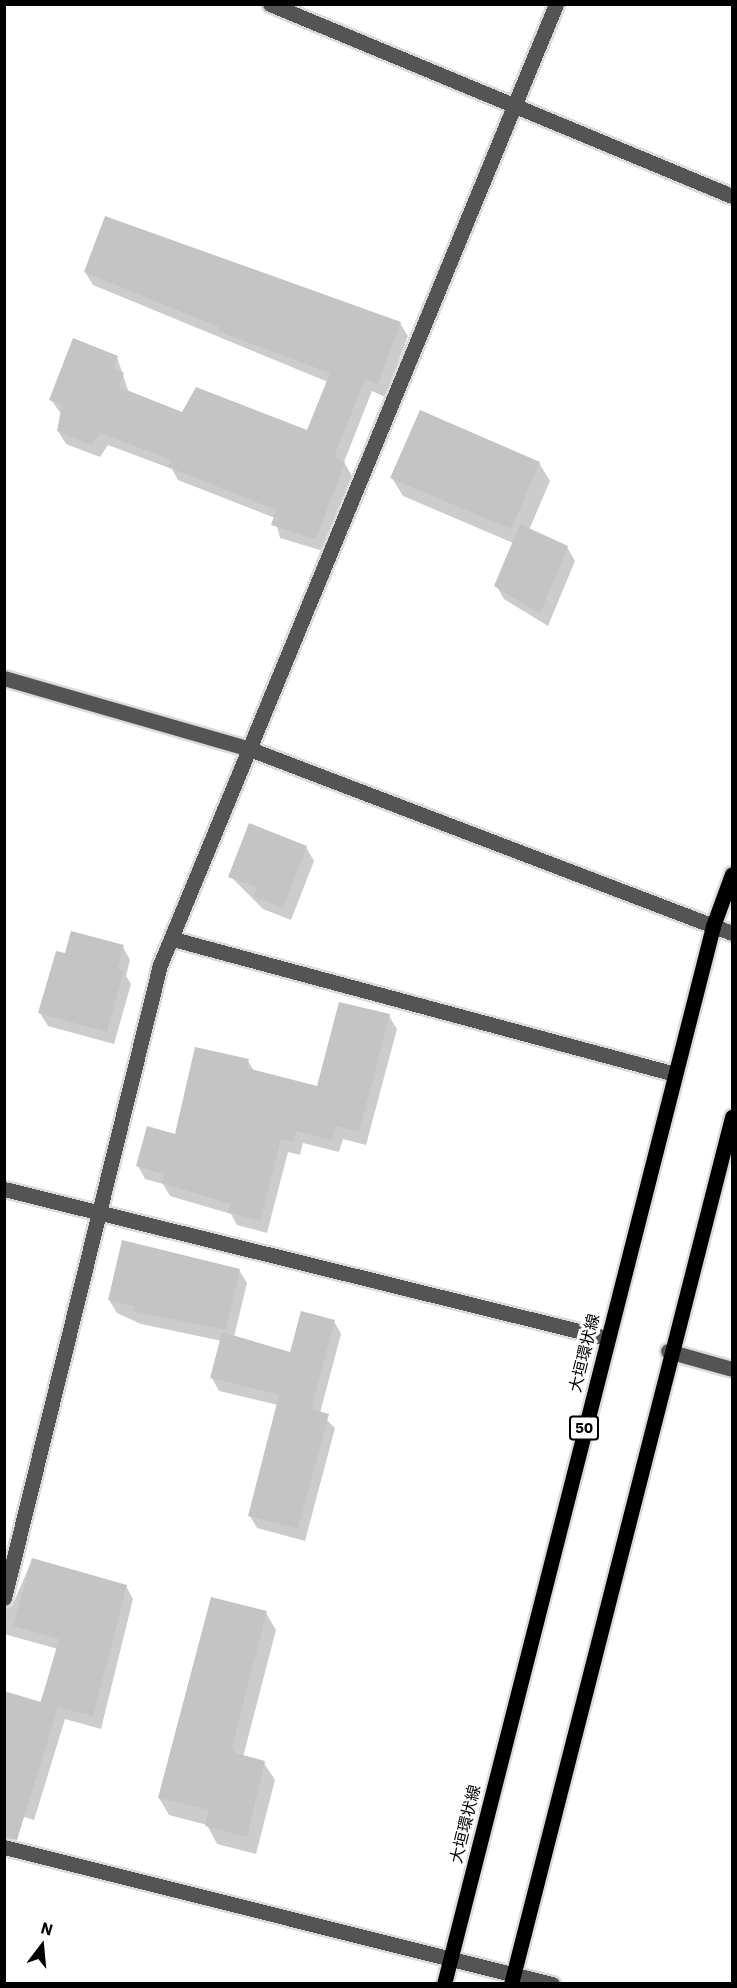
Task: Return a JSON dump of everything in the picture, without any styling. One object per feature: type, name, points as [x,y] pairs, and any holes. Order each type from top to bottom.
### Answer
[{"type":"main road","name":"大垣環状線","points":[[444,1983],[713,926],[732,874]]},
{"type":"main road","points":[[512,1978],[668,1351],[732,1117]]},
{"type":"street","points":[[270,4],[516,103],[732,196]]},
{"type":"street","points":[[4,1598],[102,1214],[160,965],[173,939],[247,748],[556,4]]},
{"type":"street","points":[[4,678],[247,748],[732,933]]},
{"type":"street","points":[[173,939],[675,1074]]},
{"type":"street","points":[[4,1189],[607,1338]]},
{"type":"street","points":[[668,1351],[732,1369]]},
{"type":"street","points":[[4,1847],[512,1978],[552,1983]]},
{"type":"building","points":[[105,216],[401,322],[378,384],[365,379],[334,457],[345,462],[316,539],[271,525],[276,510],[168,467],[171,460],[101,433],[92,445],[57,431],[62,405],[49,400],[73,338],[118,356],[113,368],[124,373],[119,387],[182,412],[196,387],[307,430],[330,373],[217,331],[219,327],[84,272]]},
{"type":"building","points":[[420,410],[540,462],[511,529],[390,478]]},
{"type":"building","points":[[520,524],[568,546],[540,614],[494,586]]},
{"type":"building","points":[[249,823],[307,846],[283,908],[253,896],[257,887],[228,877]]},
{"type":"building","points":[[71,931],[124,945],[118,968],[124,970],[107,1032],[38,1013],[56,951],[65,953]]},
{"type":"building","points":[[339,1002],[390,1014],[359,1132],[336,1126],[332,1140],[296,1131],[293,1142],[281,1139],[260,1221],[228,1212],[231,1204],[161,1183],[164,1174],[136,1166],[147,1126],[175,1134],[195,1047],[249,1059],[247,1068],[317,1086]]},
{"type":"building","points":[[122,1240],[240,1269],[226,1330],[132,1311],[134,1306],[108,1300]]},
{"type":"building","points":[[301,1311],[335,1320],[311,1409],[329,1414],[298,1529],[248,1516],[279,1395],[210,1378],[222,1332],[290,1352]]},
{"type":"building","points":[[32,1558],[127,1585],[93,1716],[58,1707],[17,1840],[4,1838],[4,1691],[41,1702],[59,1639],[13,1626]]},
{"type":"building","points":[[211,1597],[267,1611],[232,1747],[235,1753],[265,1761],[247,1837],[205,1826],[209,1810],[158,1798]]}]
